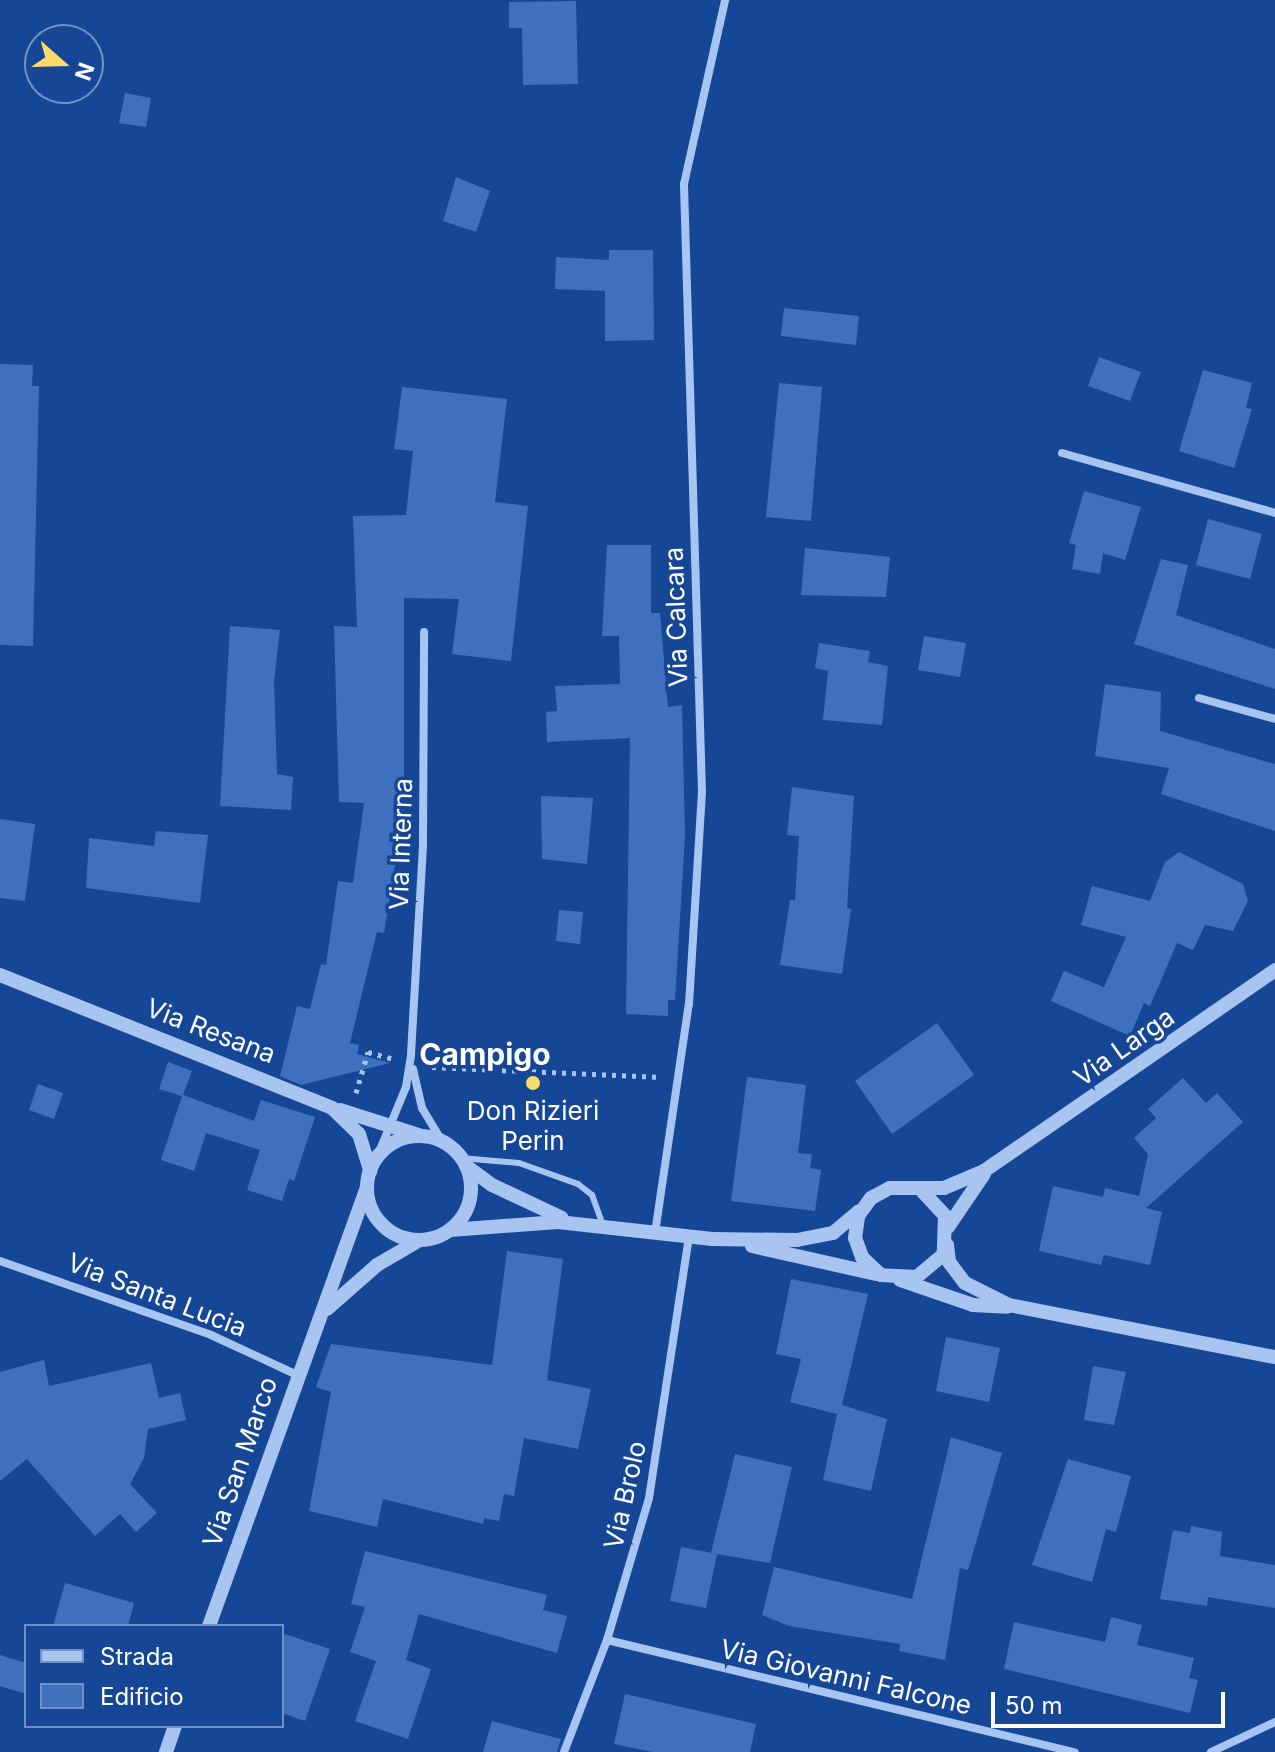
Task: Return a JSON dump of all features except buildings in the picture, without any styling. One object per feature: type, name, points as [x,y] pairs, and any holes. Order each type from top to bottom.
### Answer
[{"type":"street","name":"Via Calcara","points":[[655,1234],[689,1004],[702,792],[684,184],[725,0]]},
{"type":"street","points":[[1062,453],[1275,513]]},
{"type":"street","name":"Via Interna","points":[[377,1157],[411,1058],[423,843],[424,632]]},
{"type":"street","points":[[1199,698],[1275,719]]},
{"type":"street","name":"Via Larga","points":[[923,1192],[959,1183],[999,1161],[1275,970]]},
{"type":"street","name":"Via Resana","points":[[0,975],[332,1108],[359,1134],[370,1171]]},
{"type":"street","name":"Via Interna","points":[[411,1058],[422,1108],[442,1141]]},
{"type":"street","points":[[332,1108],[442,1141],[492,1185],[574,1223]]},
{"type":"street","points":[[425,1136],[407,1137],[377,1157],[370,1171],[367,1188],[376,1219],[403,1238],[419,1241],[450,1230],[500,1223],[574,1223],[712,1239],[817,1238],[838,1229],[890,1188],[923,1192],[940,1206],[948,1227],[949,1262],[965,1283],[1019,1308]]},
{"type":"street","name":"Via Larga","points":[[948,1227],[968,1193],[999,1161]]},
{"type":"street","points":[[450,1230],[469,1201],[464,1162]]},
{"type":"street","name":"Via San Marco","points":[[210,1624],[367,1188]]},
{"type":"street","points":[[864,1206],[856,1227],[858,1249],[881,1275]]},
{"type":"street","name":"Via Brolo","points":[[564,1752],[607,1640],[649,1498],[689,1237]]},
{"type":"street","points":[[712,1239],[881,1275],[973,1305],[1019,1308],[1275,1357]]},
{"type":"street","name":"Via San Marco","points":[[322,1316],[370,1270],[419,1241]]},
{"type":"street","points":[[899,1280],[925,1274],[947,1245]]},
{"type":"street","name":"Via Santa Lucia","points":[[0,1261],[211,1335],[297,1375]]},
{"type":"street","name":"Via Giovanni Falcone","points":[[607,1640],[1075,1752]]},
{"type":"street","points":[[1211,1752],[1275,1722]]},
{"type":"street","points":[[166,1752],[174,1728]]},
{"type":"lane","points":[[464,1162],[519,1163],[578,1184],[592,1195],[604,1228]]},
{"type":"path","points":[[356,1093],[368,1052],[391,1058]]},
{"type":"path","points":[[428,1066],[667,1077]]},
{"type":"place","name":"Don Rizieri Perin","points":[[533,1083]]},
{"type":"district","name":"Campigo","points":[[485,1054]]}]
